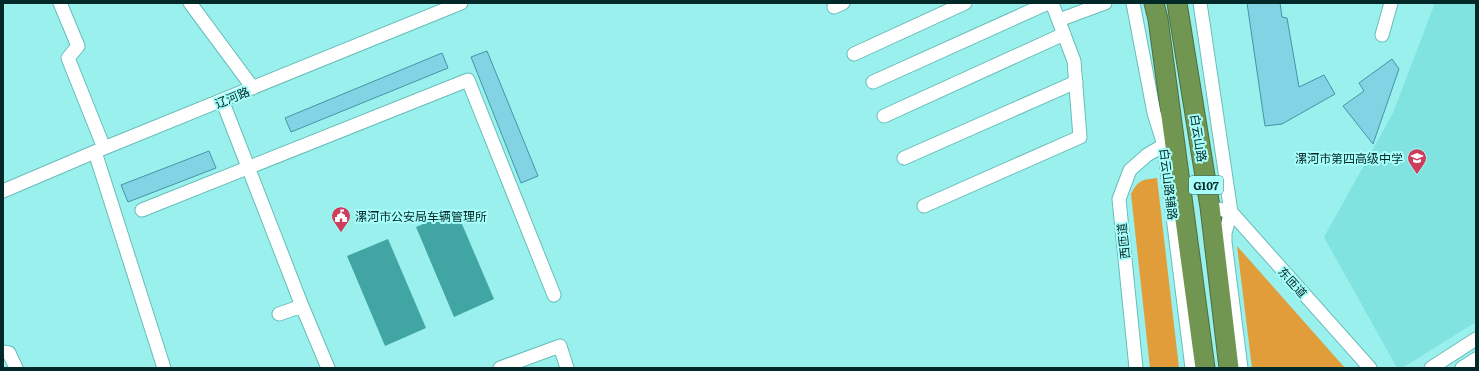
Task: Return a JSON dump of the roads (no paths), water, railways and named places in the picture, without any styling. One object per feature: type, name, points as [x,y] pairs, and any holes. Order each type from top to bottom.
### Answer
[{"type":"highway","name":"白云山路","points":[[1154,3],[1158,19],[1170,144],[1204,368]]},
{"type":"highway","name":"白云山路","points":[[1177,3],[1210,207],[1229,368]]},
{"type":"street","points":[[60,3],[78,46],[68,58],[100,150],[164,368]]},
{"type":"street","points":[[190,3],[253,88]]},
{"type":"street","name":"辽河路","points":[[3,191],[461,3]]},
{"type":"street","points":[[854,54],[965,3]]},
{"type":"street","points":[[872,82],[1048,3]]},
{"type":"street","points":[[924,206],[1080,137],[1074,61],[1052,3]]},
{"type":"street","points":[[1059,20],[1105,3]]},
{"type":"street","name":"白云山路辅路","points":[[1133,3],[1154,113],[1170,144],[1192,368]]},
{"type":"street","points":[[1200,3],[1231,212],[1225,233],[1225,242],[1241,368]]},
{"type":"street","points":[[1382,35],[1391,3]]},
{"type":"street","points":[[884,116],[1064,34]]},
{"type":"street","points":[[142,210],[468,80],[554,295]]},
{"type":"street","points":[[904,158],[1076,82]]},
{"type":"street","points":[[222,100],[302,306],[328,368]]},
{"type":"street","name":"西匝道","points":[[1136,368],[1119,199],[1130,170],[1147,155],[1170,144]]},
{"type":"street","points":[[1210,207],[1231,212]]},
{"type":"street","name":"东匝道","points":[[1231,212],[1370,368]]},
{"type":"street","points":[[279,314],[302,306]]},
{"type":"street","points":[[1431,368],[1476,340]]},
{"type":"street","points":[[500,368],[560,346],[567,368]]},
{"type":"street","points":[[3,352],[9,353],[16,368]]},
{"type":"street","points":[[1462,368],[1476,359]]},
{"type":"place","name":"漯河市第四高级中学","points":[[1417,175]]},
{"type":"place","name":"漯河市公安局车辆管理所","points":[[341,233]]}]
